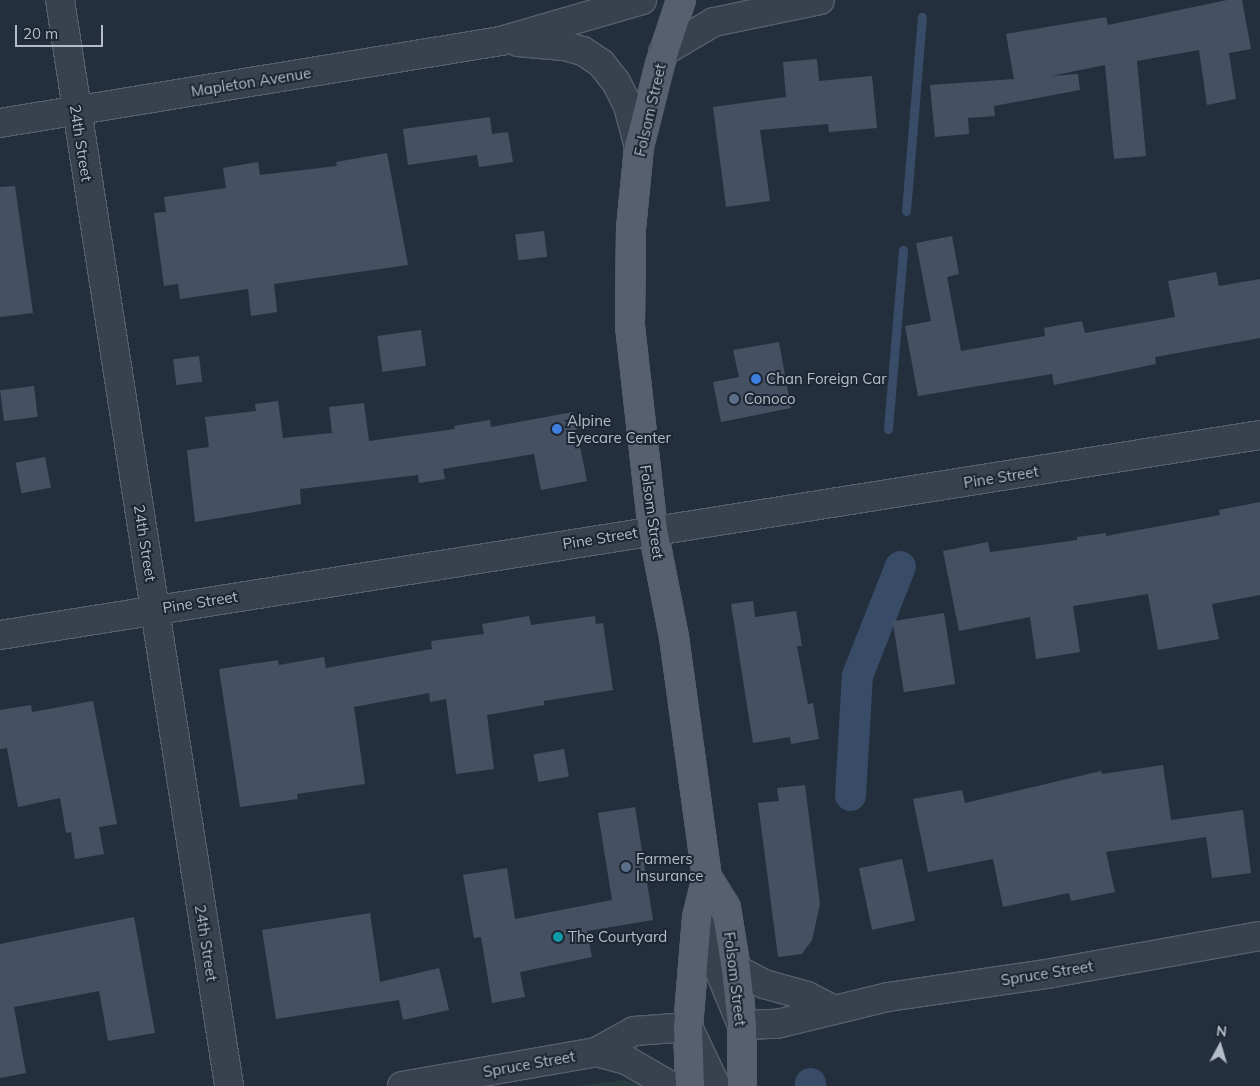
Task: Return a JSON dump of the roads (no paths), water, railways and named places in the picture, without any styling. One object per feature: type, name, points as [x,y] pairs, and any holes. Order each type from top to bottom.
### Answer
[{"type":"main road","name":"Folsom Street","points":[[681,0],[663,52],[639,147],[631,238],[630,326],[653,530],[674,637],[707,877],[697,917],[688,1027],[690,1086]]},
{"type":"main road","name":"Folsom Street","points":[[707,877],[726,908],[736,969],[742,1025],[742,1086]]},
{"type":"street","name":"24th Street","points":[[60,0],[229,1086]]},
{"type":"street","name":"Mapleton Avenue","points":[[0,123],[501,41],[642,0]]},
{"type":"street","points":[[663,52],[714,22],[820,0]]},
{"type":"street","name":"Mapleton Avenue","points":[[501,41],[564,46],[583,51],[601,63],[616,82],[628,106],[639,147]]},
{"type":"street","name":"Pine Street","points":[[0,635],[653,530],[898,494],[1260,435]]},
{"type":"street","points":[[697,917],[742,1025]]},
{"type":"street","name":"Spruce Street","points":[[742,1025],[777,1024],[888,998],[1052,973],[1260,936]]},
{"type":"street","points":[[736,969],[764,984],[807,996],[834,1010]]},
{"type":"street","points":[[688,1027],[716,1086]]},
{"type":"street","name":"Spruce Street","points":[[402,1086],[596,1052],[634,1030],[688,1027]]},
{"type":"street","name":"Spruce Street","points":[[596,1052],[626,1060],[671,1086]]},
{"type":"waterway","points":[[906,211],[922,17]]},
{"type":"waterway","points":[[888,429],[903,250]]},
{"type":"waterway","points":[[850,795],[857,675],[900,566]]},
{"type":"place","name":"Chan Foreign Car","points":[[756,379]]},
{"type":"place","name":"Conoco","points":[[734,399]]},
{"type":"place","name":"Alpine Eyecare Center","points":[[557,429]]},
{"type":"place","name":"Farmers Insurance","points":[[626,867]]},
{"type":"place","name":"The Courtyard","points":[[558,937]]}]
